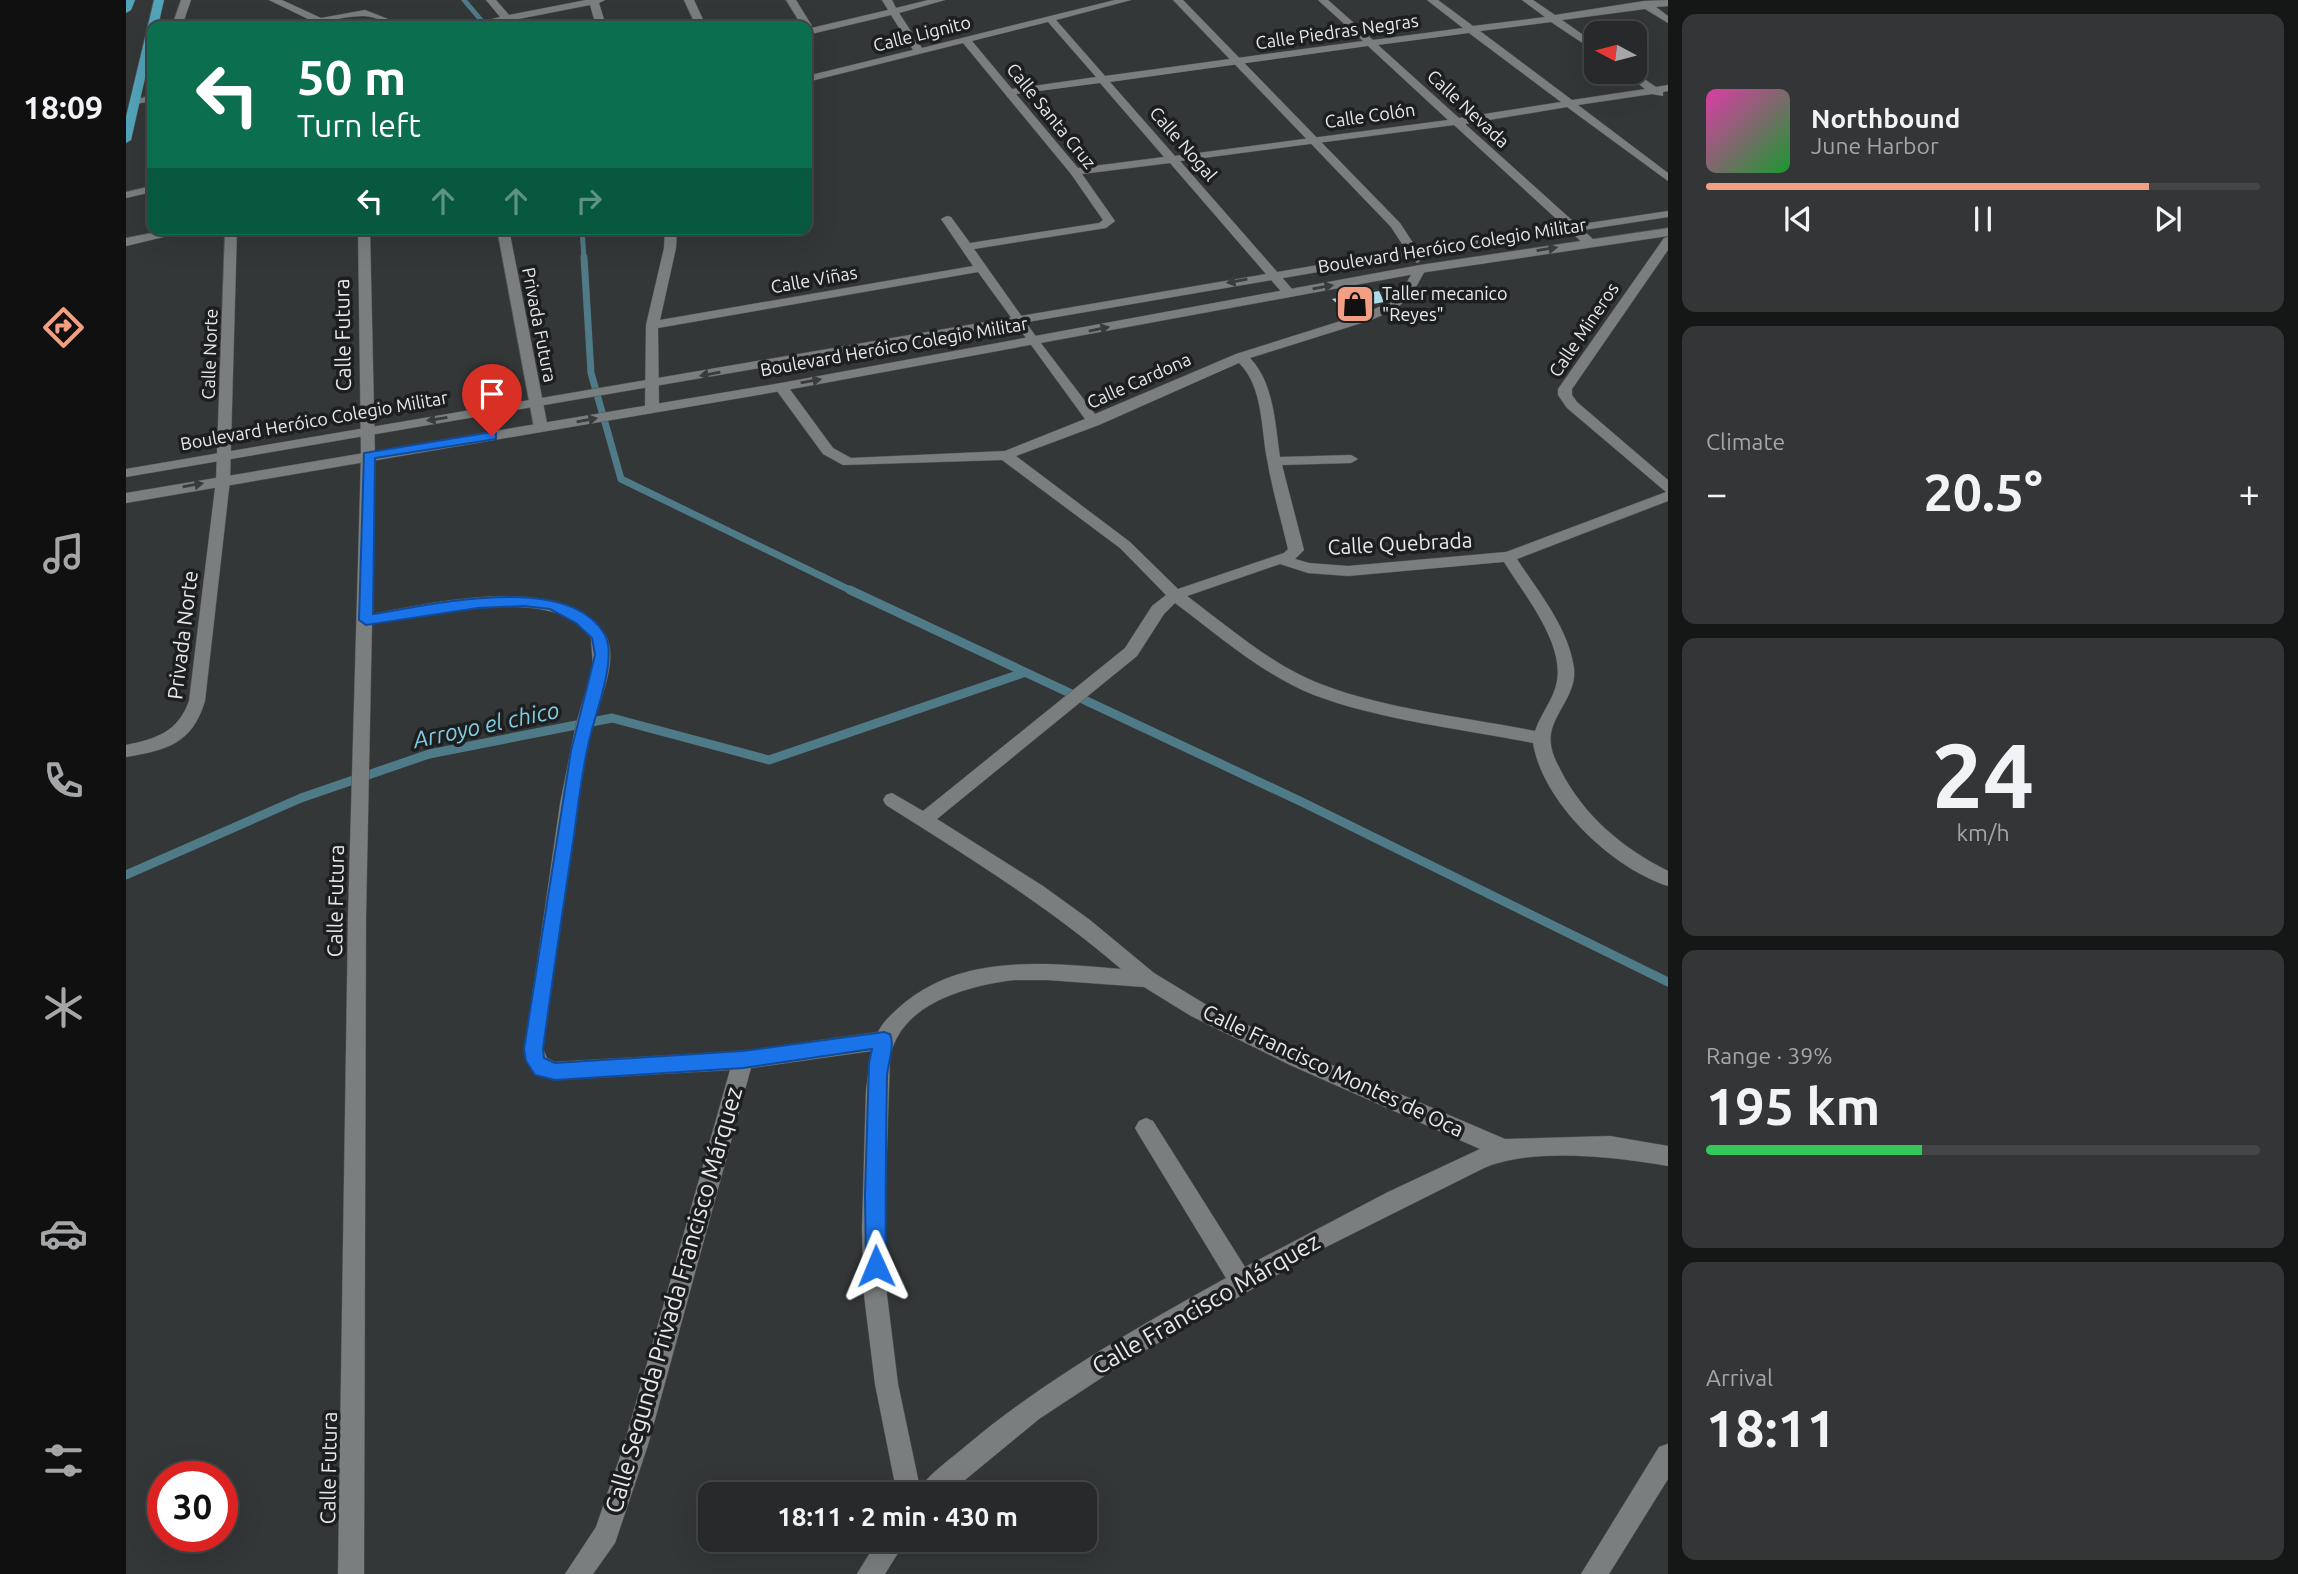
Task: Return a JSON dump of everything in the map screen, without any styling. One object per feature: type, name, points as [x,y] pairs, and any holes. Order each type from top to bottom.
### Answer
[{"type":"main road","points":[[126,10],[130,0]]},
{"type":"main road","points":[[154,21],[159,0]]},
{"type":"main road","points":[[126,140],[147,50]]},
{"type":"street","points":[[179,21],[186,0]]},
{"type":"street","points":[[274,0],[319,21],[355,13],[371,14],[388,21]]},
{"type":"street","points":[[491,0],[506,18]]},
{"type":"street","points":[[492,21],[595,0],[600,21]]},
{"type":"street","points":[[689,0],[699,21]]},
{"type":"street","points":[[791,0],[803,21]]},
{"type":"street","points":[[887,0],[919,51]]},
{"type":"street","points":[[812,28],[940,0]]},
{"type":"street","name":"Calle Lignito","points":[[812,78],[1126,0]]},
{"type":"street","points":[[1178,0],[1396,225],[1415,252],[1420,269]]},
{"type":"street","name":"Calle Nevada","points":[[1323,0],[1590,243]]},
{"type":"street","points":[[1432,0],[1668,178]]},
{"type":"street","points":[[1527,0],[1584,41]]},
{"type":"street","points":[[1638,0],[1668,19]]},
{"type":"street","name":"Calle Piedras Negras","points":[[1010,92],[1668,4]]},
{"type":"street","name":"Calle Nogal","points":[[1050,19],[1289,293]]},
{"type":"street","name":"Calle Santa Cruz","points":[[965,39],[1075,172],[1108,217],[1107,224],[1102,226],[966,247]]},
{"type":"street","points":[[1645,84],[1668,100]]},
{"type":"street","name":"Calle Colón","points":[[1075,172],[1455,122],[1668,89]]},
{"type":"street","points":[[136,101],[147,99]]},
{"type":"street","points":[[126,195],[147,190]]},
{"type":"street","name":"Boulevard Heróico Colegio Militar","points":[[126,473],[367,430],[651,385],[1272,274],[1668,214]]},
{"type":"street","points":[[947,219],[1032,341],[1094,422]]},
{"type":"street","name":"Boulevard Heróico Colegio Militar","points":[[126,498],[781,387],[1420,269],[1668,232]]},
{"type":"street","points":[[126,242],[161,235]]},
{"type":"street","name":"Calle Norte","points":[[223,480],[231,235]]},
{"type":"street","name":"Calle Futura","points":[[351,1574],[357,917],[368,456],[364,235]]},
{"type":"street","name":"Privada Futura","points":[[504,235],[541,428]]},
{"type":"street","points":[[652,409],[652,325],[671,235]]},
{"type":"street","name":"Calle Mineros","points":[[1668,240],[1564,395],[1572,405],[1668,488]]},
{"type":"street","name":"Calle Viñas","points":[[652,325],[981,268]]},
{"type":"street","name":"Calle Cardona","points":[[781,387],[828,451],[848,462],[1005,456],[1094,422],[1241,357],[1367,317],[1392,306],[1408,291],[1420,269]]},
{"type":"street","points":[[924,820],[1131,652],[1158,610],[1175,595],[1289,556],[1296,550],[1258,380],[1241,357]]},
{"type":"street","points":[[1005,456],[1125,545],[1175,595],[1276,667],[1318,690],[1364,704],[1541,738]]},
{"type":"street","points":[[1274,461],[1351,459]]},
{"type":"street","name":"Privada Norte","points":[[126,751],[157,746],[173,739],[194,715],[223,480]]},
{"type":"street","name":"Calle Quebrada","points":[[1279,559],[1317,569],[1348,571],[1508,556],[1668,496]]},
{"type":"street","points":[[1508,556],[1553,630],[1563,655],[1566,675],[1555,710],[1541,738],[1545,756],[1557,782],[1578,814],[1605,842],[1668,879]]},
{"type":"street","points":[[366,620],[478,603],[524,602],[553,605],[581,620],[598,637],[603,655],[578,751],[533,1049],[535,1061],[542,1069],[555,1072],[743,1059],[884,1040]]},
{"type":"street","name":"Calle Francisco Montes de Oca","points":[[892,800],[1055,905],[1147,979],[1198,1010],[1297,1059],[1504,1149],[1610,1146],[1668,1156]]},
{"type":"street","points":[[906,1482],[894,1432],[877,1314],[874,1195],[878,1063],[884,1040],[895,1023],[932,995],[972,976],[1017,970],[1147,979]]},
{"type":"street","name":"Calle Segunda Privada Francisco Márquez","points":[[578,1574],[606,1534],[636,1445],[743,1059]]},
{"type":"street","points":[[1146,1128],[1241,1281]]},
{"type":"street","name":"Calle Francisco Márquez","points":[[944,1482],[980,1450],[1065,1386],[1241,1281],[1449,1171],[1504,1149]]},
{"type":"street","points":[[1594,1574],[1668,1456]]},
{"type":"street","points":[[870,1574],[885,1552]]},
{"type":"building","name":"Taller mecanico \"Reyes\"","points":[[1379,291],[1384,302],[1362,306],[1367,314],[1352,317],[1332,299]]},
{"type":"waterway","points":[[464,0],[482,21]]},
{"type":"waterway","points":[[582,235],[584,259]]},
{"type":"waterway","points":[[584,257],[591,373],[621,479],[854,592]]},
{"type":"waterway","points":[[850,590],[1302,802],[1668,982]]},
{"type":"waterway","name":"Arroyo el chico","points":[[126,875],[301,798],[429,754],[612,718],[769,760],[1023,673]]},
{"type":"place","name":"Taller mecanico \"Reyes\"","points":[[1355,304]]},
{"type":"route","points":[[492,436],[368,456],[366,620],[478,603],[524,602],[553,605],[581,620],[598,637],[603,655],[578,751],[533,1049],[535,1061],[542,1069],[555,1072],[743,1059],[884,1040],[878,1063],[874,1195],[876,1266]]}]
